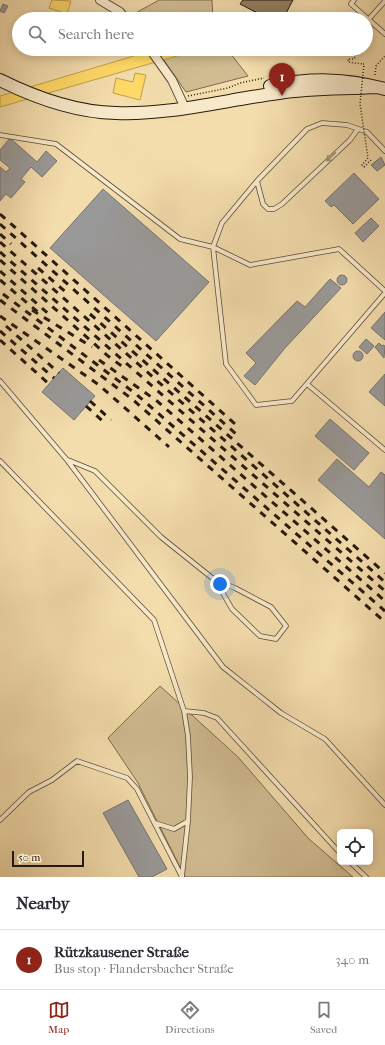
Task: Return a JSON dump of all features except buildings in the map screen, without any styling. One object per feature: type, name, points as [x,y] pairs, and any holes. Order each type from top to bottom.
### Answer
[{"type":"street","points":[[100,0],[120,12]]},
{"type":"street","points":[[155,56],[172,80],[182,103]]},
{"type":"street","points":[[0,80],[31,95],[69,107],[116,113],[161,111],[182,103],[225,100],[248,91],[293,82],[347,80],[380,84]]},
{"type":"lane","points":[[354,0],[351,4],[360,12]]},
{"type":"lane","points":[[373,14],[385,1]]},
{"type":"lane","points":[[373,24],[385,34]]},
{"type":"lane","points":[[0,135],[56,144],[180,239],[213,247],[250,265],[338,249],[385,292],[292,401],[256,405],[226,364],[213,247],[222,223],[257,181],[307,128],[322,123],[347,125],[358,128],[367,132],[385,151]]},
{"type":"lane","points":[[257,181],[263,204],[268,208],[274,209],[282,204],[350,140],[358,128]]},
{"type":"lane","points":[[0,381],[67,460],[223,667],[281,713],[325,740],[385,805]]},
{"type":"lane","points":[[307,384],[385,450]]},
{"type":"lane","points":[[67,460],[95,471],[161,537],[216,580],[271,607],[286,626],[276,639],[260,636],[232,609],[216,580]]},
{"type":"lane","points":[[0,461],[154,620],[184,711],[188,736],[190,777],[188,821],[182,877]]},
{"type":"lane","points":[[184,711],[204,713],[217,718],[337,850]]},
{"type":"lane","points":[[0,820],[29,792],[52,780],[77,761],[127,778],[137,789],[182,877]]},
{"type":"lane","points":[[155,823],[174,829],[188,821]]},
{"type":"lane","points":[[353,865],[366,877]]},
{"type":"path","points":[[356,56],[354,59],[348,59],[348,62],[364,64],[360,104],[368,158],[362,165],[364,167],[372,160]]},
{"type":"path","points":[[380,84],[374,76],[376,66],[385,56]]},
{"type":"path","points":[[362,74],[368,75]]},
{"type":"path","points":[[182,103],[240,83],[265,78]]},
{"type":"shaded area","points":[[159,0],[212,0],[213,12],[137,12]]},
{"type":"shaded area","points":[[161,56],[232,56],[248,76],[186,92]]},
{"type":"shaded area","points":[[160,686],[238,757],[309,839],[337,863],[337,865],[339,865],[353,877],[185,877],[138,783],[108,738]]},
{"type":"railway","points":[[0,214],[235,424]]},
{"type":"railway","points":[[0,224],[236,434]]},
{"type":"railway","points":[[0,234],[11,244]]},
{"type":"railway","points":[[0,242],[385,582]]},
{"type":"railway","points":[[0,252],[385,591]]},
{"type":"railway","points":[[0,260],[108,356],[127,370]]},
{"type":"railway","points":[[38,268],[68,294]]},
{"type":"railway","points":[[0,271],[52,317]]},
{"type":"railway","points":[[0,280],[38,312]]},
{"type":"railway","points":[[3,294],[136,394],[385,611]]},
{"type":"railway","points":[[0,300],[132,399],[385,622]]},
{"type":"railway","points":[[32,310],[92,347]]},
{"type":"railway","points":[[90,314],[385,573]]},
{"type":"railway","points":[[0,316],[99,385],[169,447]]},
{"type":"railway","points":[[6,326],[59,373]]},
{"type":"railway","points":[[0,331],[54,378]]},
{"type":"railway","points":[[0,340],[49,384]]},
{"type":"railway","points":[[99,360],[157,401],[385,601]]},
{"type":"railway","points":[[90,401],[111,420]]},
{"type":"railway","points":[[86,406],[106,424]]},
{"type":"place","name":"Rützkausener Straße","points":[[282,96]]}]
